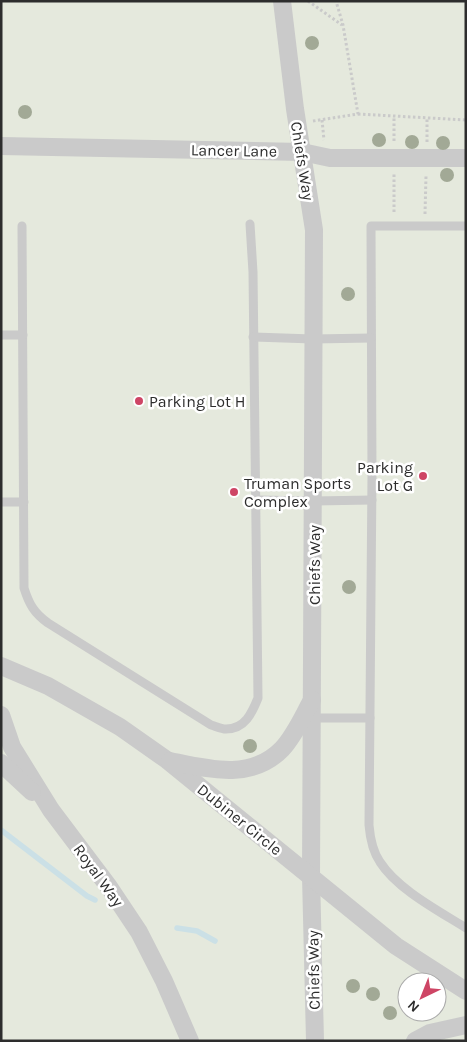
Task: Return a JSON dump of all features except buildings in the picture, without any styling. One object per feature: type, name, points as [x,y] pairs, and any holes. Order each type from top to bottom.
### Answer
[{"type":"street","name":"Chiefs Way","points":[[282,1],[314,230],[312,876],[314,1041]]},
{"type":"street","name":"Lancer Lane","points":[[1,146],[302,152],[330,158],[466,158]]},
{"type":"street","name":"Dubiner Circle","points":[[1,666],[48,686],[120,727],[167,760],[396,946],[466,991]]},
{"type":"street","points":[[167,760],[213,770],[233,771],[247,769],[259,764],[271,758],[282,748],[294,733],[313,698]]},
{"type":"street","name":"Royal Way","points":[[1,715],[12,747],[50,810],[109,887],[138,932],[164,981],[190,1041]]},
{"type":"street","points":[[1,763],[50,810]]},
{"type":"street","points":[[415,1041],[430,1033],[466,1025]]},
{"type":"lane","points":[[22,226],[24,588],[28,603],[36,615],[211,725],[225,730],[240,726],[252,716],[258,698],[254,337],[250,224]]},
{"type":"lane","points":[[466,226],[371,226],[372,500],[369,825],[374,848],[380,862],[391,875],[438,912],[466,928]]},
{"type":"lane","points":[[1,335],[22,335]]},
{"type":"lane","points":[[254,337],[313,340],[371,338]]},
{"type":"lane","points":[[256,500],[372,500]]},
{"type":"lane","points":[[1,502],[24,502]]},
{"type":"lane","points":[[313,718],[370,718]]},
{"type":"path","points":[[308,1],[342,25]]},
{"type":"path","points":[[336,1],[358,114]]},
{"type":"path","points":[[310,122],[358,114],[466,120]]},
{"type":"path","points":[[394,116],[394,148]]},
{"type":"path","points":[[427,118],[427,148]]},
{"type":"path","points":[[322,120],[324,140]]},
{"type":"path","points":[[394,168],[394,226]]},
{"type":"path","points":[[424,226],[426,168]]},
{"type":"shaded area","name":"Truman Sports Complex","points":[[1,1],[466,1],[466,1041],[1,1041]]},
{"type":"waterway","points":[[1,830],[87,896],[95,900]]},
{"type":"waterway","points":[[177,928],[197,931],[215,941]]},
{"type":"place","name":"Parking Lot H","points":[[139,401]]},
{"type":"place","name":"Parking Lot G","points":[[423,476]]},
{"type":"place","name":"Truman Sports Complex","points":[[234,492]]}]
